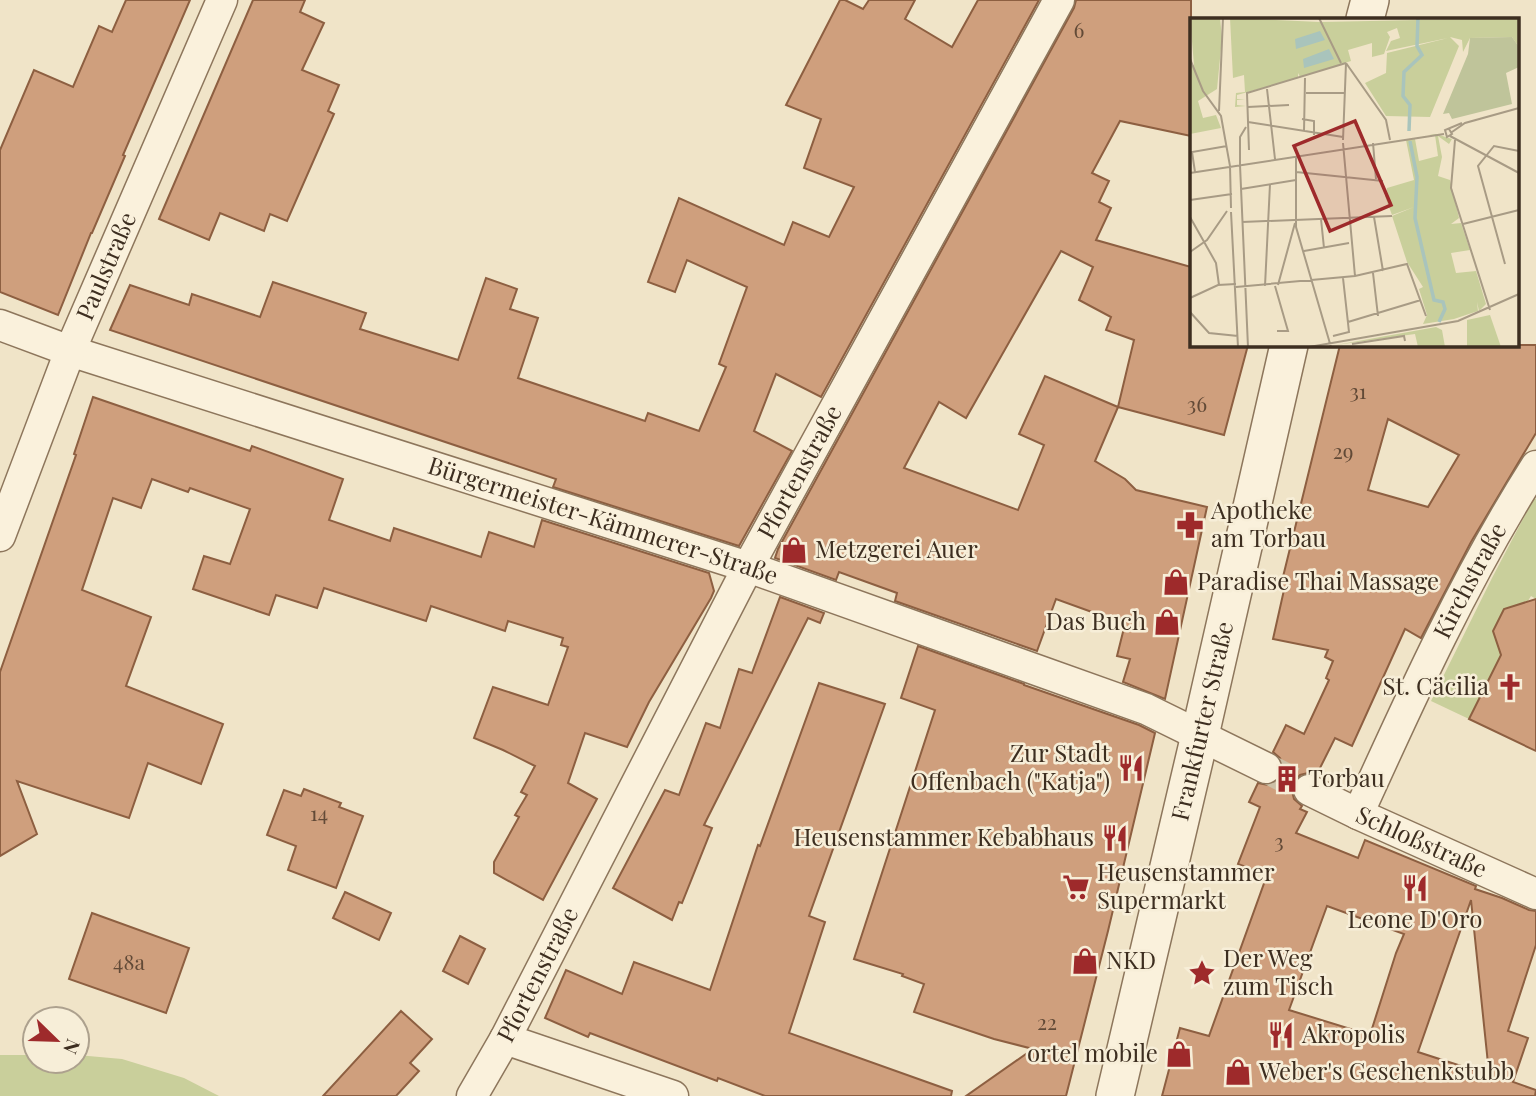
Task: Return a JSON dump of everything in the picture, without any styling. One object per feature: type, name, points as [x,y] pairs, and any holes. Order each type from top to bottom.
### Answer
[{"type":"street","name":"Paulstraße","points":[[0,536],[70,351],[222,0]]},
{"type":"street","name":"Pfortenstraße","points":[[472,1096],[505,1039],[748,567],[1059,0]]},
{"type":"street","points":[[1365,18],[1370,0]]},
{"type":"street","name":"Bürgermeister-Kämmerer-Straße","points":[[0,325],[70,351],[748,567],[1146,709],[1200,735]]},
{"type":"street","name":"Frankfurter Straße","points":[[1115,1096],[1289,346]]},
{"type":"street","name":"Kirchstraße","points":[[1358,814],[1413,692],[1468,583],[1536,466]]},
{"type":"street","points":[[1200,735],[1265,768]]},
{"type":"street","name":"Schloßstraße","points":[[1310,790],[1536,894]]},
{"type":"street","points":[[505,1039],[673,1096]]},
{"type":"green space","points":[[1534,498],[1536,599],[1531,596],[1528,601],[1504,609],[1493,631],[1501,655],[1469,719],[1431,701]]},
{"type":"green space","points":[[0,1055],[21,1055],[21,1075],[91,1075],[91,1056],[122,1059],[184,1078],[219,1096],[0,1096]]},
{"type":"building","points":[[126,0],[190,0],[58,315],[0,292],[0,150],[34,70],[73,87],[99,26],[112,32]]},
{"type":"building","points":[[253,0],[305,0],[300,12],[324,23],[302,70],[339,85],[328,111],[334,114],[287,221],[270,214],[264,231],[220,213],[209,240],[159,219]]},
{"type":"building","points":[[840,0],[863,9],[869,0],[915,0],[905,19],[952,47],[978,0],[1039,0],[821,397],[776,374],[754,431],[792,451],[739,546],[553,487],[556,479],[110,330],[130,285],[189,305],[192,294],[260,317],[273,282],[366,313],[360,329],[458,360],[486,278],[517,289],[510,309],[538,318],[518,378],[645,421],[648,413],[699,431],[726,367],[719,364],[747,287],[687,260],[675,292],[648,282],[679,198],[784,245],[793,222],[829,237],[854,187],[804,168],[821,119],[786,105]]},
{"type":"building","points":[[1076,0],[1191,0],[1190,136],[1120,121],[1092,173],[1109,181],[1099,202],[1111,208],[1096,240],[1190,267],[1190,346],[1248,346],[1224,435],[1118,407],[1095,461],[1125,479],[1136,490],[1207,507],[1165,699],[1123,682],[1130,659],[1117,656],[1125,624],[1056,599],[1037,651],[895,601],[897,593],[839,572],[836,580],[775,558]],"holes":[[[1061,251],[1093,267],[1079,300],[1111,317],[1106,330],[1134,340],[1118,407],[1045,376],[1019,434],[1044,445],[1018,510],[904,468],[939,402],[966,418]]]},
{"type":"building","points":[[1536,345],[1536,433],[1471,542],[1421,638],[1405,629],[1352,746],[1335,738],[1317,774],[1300,775],[1294,782],[1292,791],[1294,799],[1302,806],[1300,809],[1307,812],[1296,833],[1358,858],[1365,840],[1476,886],[1475,889],[1536,911],[1536,945],[1508,1031],[1528,1038],[1513,1082],[1536,1090],[1535,1096],[1162,1096],[1180,1028],[1209,1036],[1267,875],[1238,864],[1260,807],[1249,802],[1258,783],[1268,785],[1281,776],[1283,766],[1280,758],[1273,752],[1286,725],[1304,734],[1329,680],[1326,678],[1333,661],[1325,657],[1328,650],[1273,639],[1284,590],[1280,589],[1340,346]],"holes":[[[1388,419],[1459,455],[1428,507],[1368,490]],[[1471,900],[1489,1075],[1418,1052]],[[1327,906],[1404,934],[1370,1035],[1289,1010]]]},
{"type":"building","points":[[93,397],[250,451],[252,446],[343,479],[329,520],[390,541],[394,528],[481,557],[489,532],[534,547],[542,520],[709,573],[714,591],[711,598],[649,702],[627,747],[585,733],[568,783],[597,799],[543,900],[494,873],[494,862],[519,817],[515,815],[527,795],[521,792],[535,766],[474,738],[493,687],[548,705],[568,647],[561,645],[563,638],[508,621],[505,631],[431,606],[426,621],[324,588],[317,608],[276,595],[269,615],[193,589],[204,556],[230,564],[250,509],[190,488],[188,492],[152,479],[141,508],[113,498],[82,590],[151,617],[126,686],[223,724],[201,784],[148,763],[129,818],[17,781],[37,834],[0,856],[0,672],[76,455],[74,454]]},
{"type":"building","points":[[780,597],[824,613],[820,623],[808,618],[704,825],[712,828],[682,903],[679,902],[672,920],[613,888],[665,790],[679,795],[706,723],[720,728],[739,669],[752,673]]},
{"type":"building","name":"St. Cäcilia","points":[[1536,599],[1536,751],[1469,719],[1501,655],[1493,631],[1504,609]]},
{"type":"building","points":[[918,646],[1155,733],[1066,1096],[966,1096],[1033,1049],[914,1012],[924,984],[902,976],[903,974],[854,959],[935,710],[901,698]]},
{"type":"building","points":[[819,683],[885,704],[809,916],[825,922],[789,1033],[952,1091],[951,1096],[765,1096],[718,1078],[717,1081],[590,1033],[588,1037],[545,1018],[566,970],[622,994],[634,962],[710,990],[758,845],[760,846]]},
{"type":"building","points":[[304,789],[341,803],[339,807],[363,816],[336,888],[288,870],[296,846],[267,835],[284,790],[301,796]]},
{"type":"building","points":[[345,892],[391,913],[379,940],[333,918]]},
{"type":"building","points":[[92,913],[189,948],[166,1013],[69,979]]},
{"type":"building","points":[[460,936],[485,949],[468,984],[443,971]]},
{"type":"building","points":[[401,1011],[432,1039],[410,1063],[419,1071],[396,1096],[323,1096]]},
{"type":"tunnel","points":[[1266,768],[1309,790]]},
{"type":"place","name":"Apotheke am Torbau","points":[[1190,525]]},
{"type":"place","name":"Metzgerei Auer","points":[[794,550]]},
{"type":"place","name":"Paradise Thai Massage","points":[[1176,582]]},
{"type":"place","name":"Das Buch","points":[[1167,622]]},
{"type":"place","name":"St. Cäcilia","points":[[1510,687]]},
{"type":"place","name":"Zur Stadt Offenbach (\"Katja\")","points":[[1131,768]]},
{"type":"place","name":"Torbau","points":[[1287,779]]},
{"type":"place","name":"Heusenstammer Kebabhaus","points":[[1115,838]]},
{"type":"place","name":"Heusenstammer Supermarkt","points":[[1076,887]]},
{"type":"place","name":"Leone D'Oro","points":[[1415,888]]},
{"type":"place","name":"NKD","points":[[1085,961]]},
{"type":"place","name":"Der Weg zum Tisch","points":[[1202,973]]},
{"type":"place","name":"Akropolis","points":[[1281,1035]]},
{"type":"place","name":"ortel mobile","points":[[1179,1054]]},
{"type":"place","name":"Weber's Geschenkstubb","points":[[1238,1072]]}]
